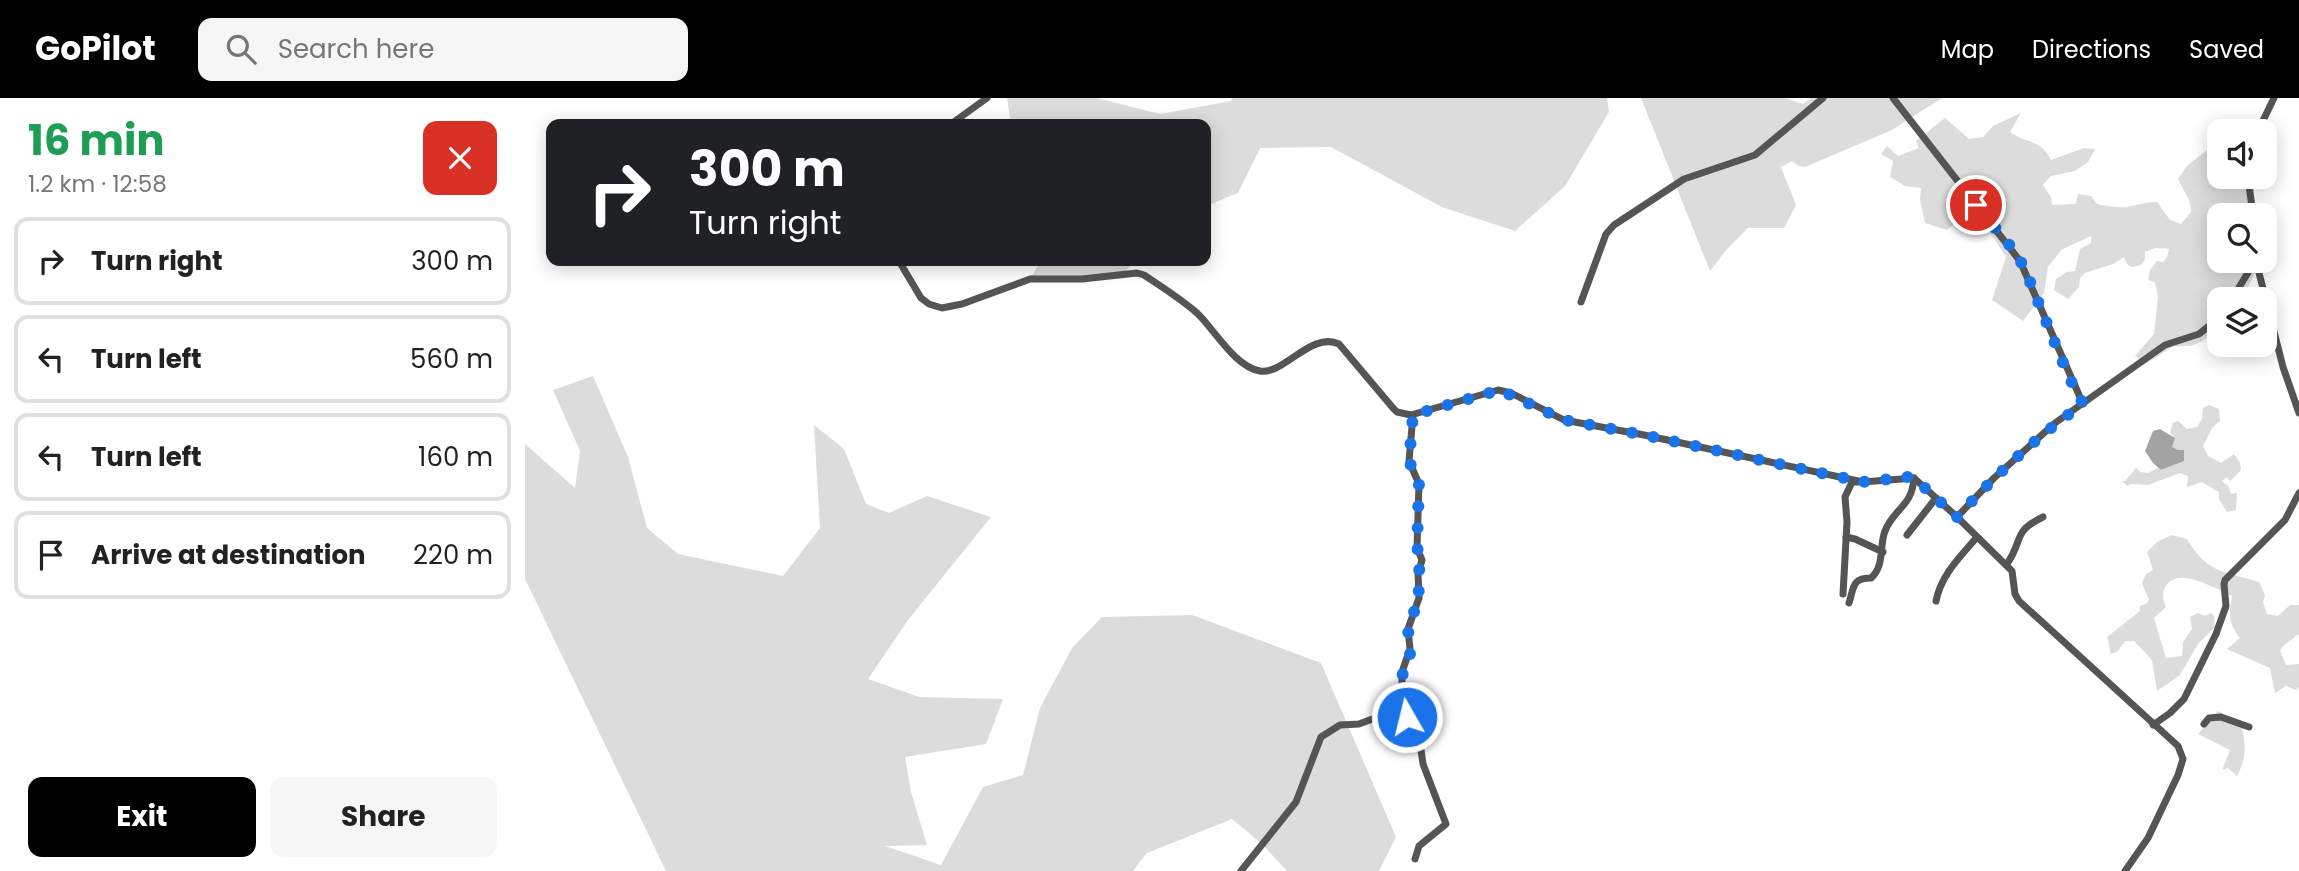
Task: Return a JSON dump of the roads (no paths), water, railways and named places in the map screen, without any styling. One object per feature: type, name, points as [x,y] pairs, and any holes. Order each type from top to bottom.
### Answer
[{"type":"street","points":[[958,119],[987,98]]},
{"type":"street","points":[[1581,302],[1606,234],[1614,225],[1684,179],[1755,155],[1823,98]]},
{"type":"street","points":[[1893,98],[2020,261],[2083,404]]},
{"type":"street","points":[[2264,119],[2274,98]]},
{"type":"street","points":[[902,266],[921,298],[942,308],[962,304],[1030,279],[1082,278],[1137,272],[1192,309],[1218,339],[1252,368],[1266,371],[1304,349],[1335,342],[1401,414],[1413,415],[1500,390],[1564,420],[1863,482]]},
{"type":"street","points":[[2259,273],[2283,366],[2299,413]]},
{"type":"street","points":[[1957,517],[1994,478],[2055,423],[2165,345],[2199,334],[2207,328]]},
{"type":"street","points":[[1413,415],[1409,461],[1419,484],[1417,548],[1422,560],[1418,574],[1419,598],[1408,629],[1410,649],[1402,672],[1403,692],[1407,717],[1446,824],[1419,846],[1415,859]]},
{"type":"street","points":[[1849,603],[1857,580],[1875,575],[1883,551],[1884,533],[1911,496],[1914,478]]},
{"type":"street","points":[[1843,594],[1847,514],[1845,497],[1852,482],[1914,478],[2007,564],[2012,571],[2015,594],[2019,601],[2178,746],[2182,756],[2183,764],[2148,838],[2125,871]]},
{"type":"street","points":[[2153,725],[2184,699],[2216,634],[2226,606],[2225,580],[2285,520],[2299,493]]},
{"type":"street","points":[[1907,535],[1936,498]]},
{"type":"street","points":[[2007,564],[2024,528],[2043,517]]},
{"type":"street","points":[[1846,537],[1855,538],[1883,551]]},
{"type":"street","points":[[1936,601],[1946,575],[1977,537]]},
{"type":"street","points":[[1241,871],[1296,802],[1321,737],[1343,724],[1359,724],[1375,718],[1403,692]]},
{"type":"street","points":[[2204,724],[2210,718],[2221,717],[2249,727]]}]
